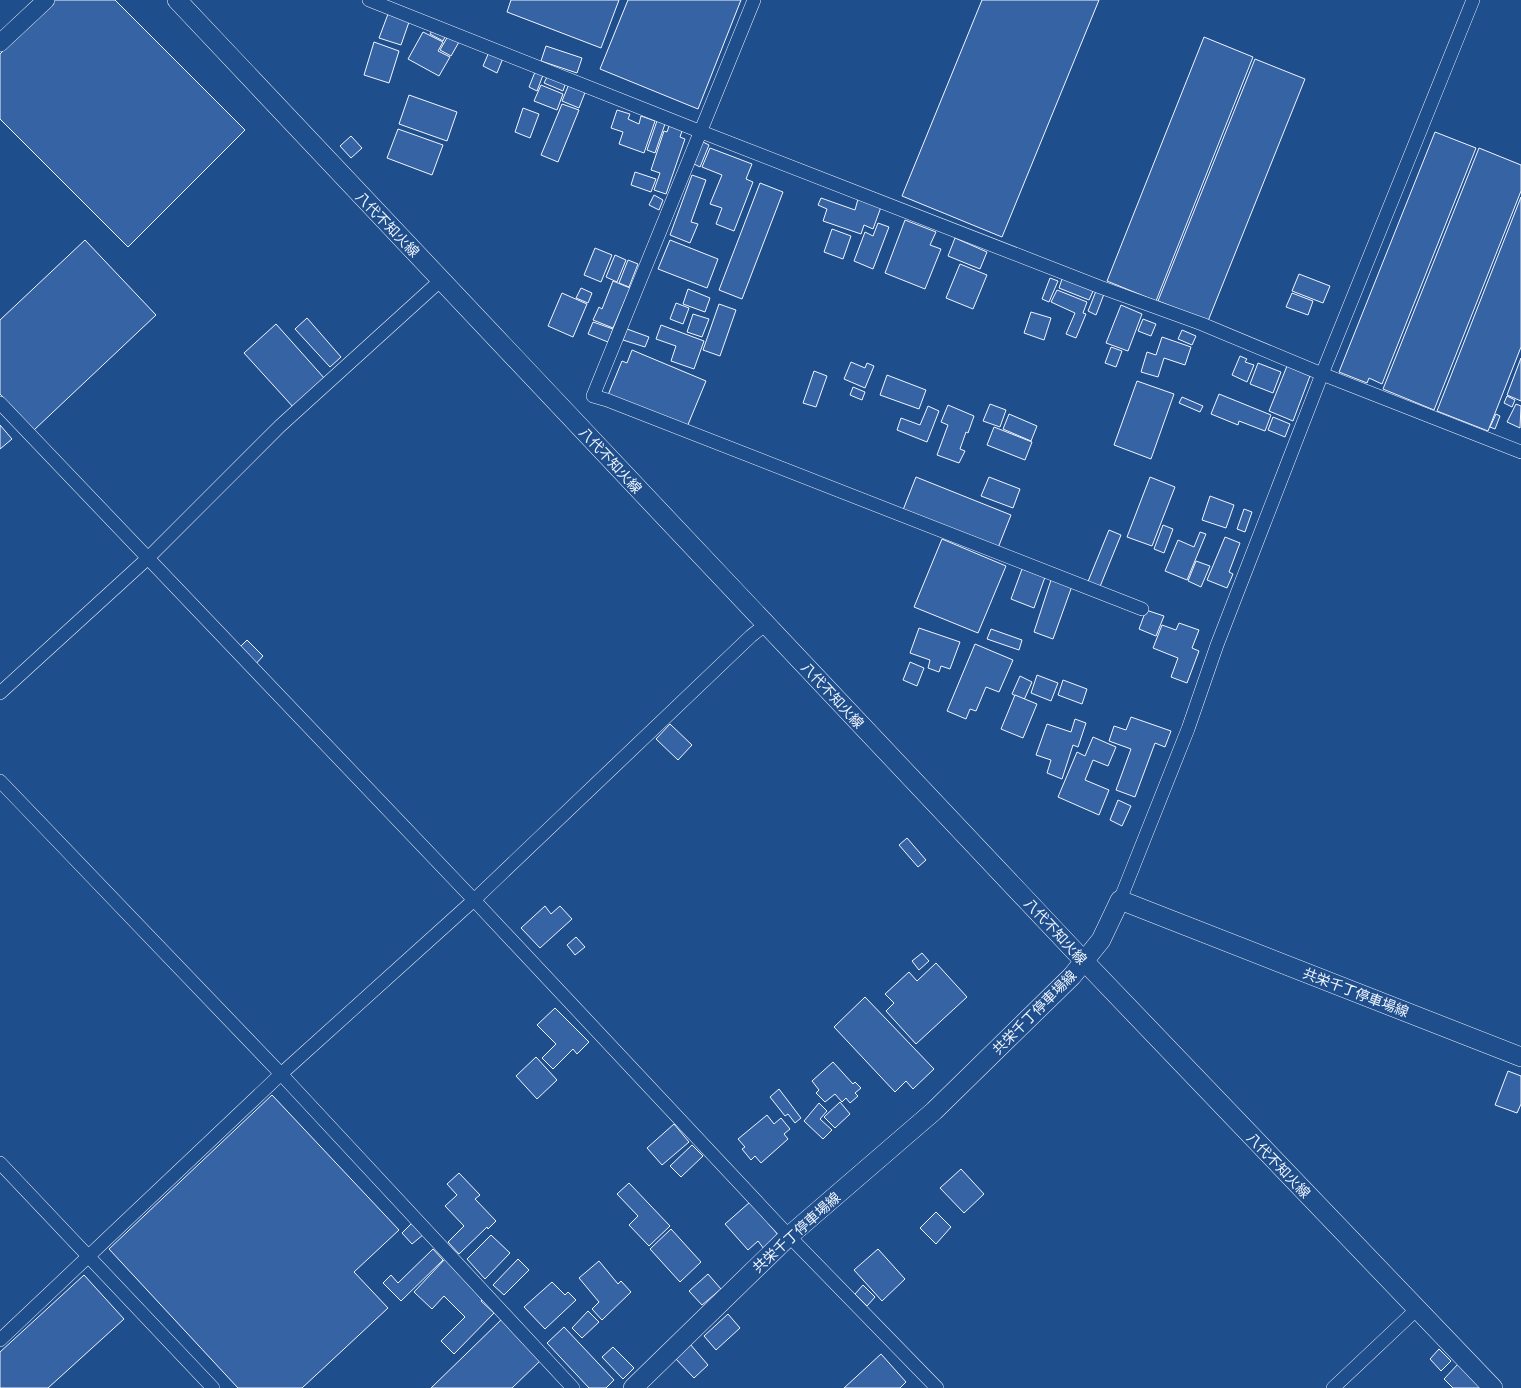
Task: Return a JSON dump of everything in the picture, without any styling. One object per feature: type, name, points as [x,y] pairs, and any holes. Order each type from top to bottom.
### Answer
[{"type":"main road","name":"八代不知火線","points":[[177,0],[1084,961],[1493,1388]]},
{"type":"main road","name":"共栄千丁停車場線","points":[[633,1388],[789,1236],[934,1111],[1072,976],[1101,940],[1120,900],[1521,1057]]},
{"type":"street","points":[[0,43],[46,0]]},
{"type":"street","points":[[369,0],[699,131],[1100,287],[1202,324],[1322,374],[1521,452]]},
{"type":"street","points":[[754,0],[699,131],[593,396],[607,400],[1142,609]]},
{"type":"street","points":[[1120,900],[1188,729],[1217,645],[1322,374],[1473,0]]},
{"type":"street","points":[[0,693],[148,558],[280,426],[441,280]]},
{"type":"street","points":[[0,402],[474,900],[789,1236],[937,1388]]},
{"type":"street","points":[[0,1340],[281,1074],[474,900],[751,636],[766,624]]},
{"type":"street","points":[[0,781],[281,1074],[573,1388]]},
{"type":"street","points":[[0,1163],[213,1388]]},
{"type":"street","points":[[1333,1388],[1417,1309]]},
{"type":"building","points":[[53,0],[115,0],[245,130],[128,247],[0,119],[0,54]]},
{"type":"building","points":[[511,0],[619,0],[601,48],[507,12]]},
{"type":"building","points":[[628,0],[741,0],[698,109],[600,69]]},
{"type":"building","points":[[982,0],[1099,0],[1002,237],[902,196]]},
{"type":"building","points":[[388,14],[409,22],[401,45],[379,38]]},
{"type":"building","points":[[433,29],[446,35],[443,41],[430,34]]},
{"type":"building","points":[[423,32],[443,42],[438,51],[450,57],[439,76],[408,59]]},
{"type":"building","points":[[448,36],[459,42],[451,56],[440,50]]},
{"type":"building","points":[[1204,37],[1253,57],[1156,301],[1107,281]]},
{"type":"building","points":[[374,42],[399,51],[389,83],[364,75]]},
{"type":"building","points":[[546,46],[582,58],[577,73],[541,61]]},
{"type":"building","points":[[489,52],[503,58],[497,73],[483,66]]},
{"type":"building","points":[[1255,59],[1305,79],[1208,321],[1158,301]]},
{"type":"building","points":[[535,72],[543,75],[537,91],[529,87]]},
{"type":"building","points":[[548,75],[566,82],[563,91],[544,83]]},
{"type":"building","points":[[569,84],[586,90],[579,108],[562,101]]},
{"type":"building","points":[[541,85],[563,94],[557,110],[534,101]]},
{"type":"building","points":[[409,95],[457,112],[447,141],[399,124]]},
{"type":"building","points":[[562,104],[579,110],[558,162],[541,155]]},
{"type":"building","points":[[523,108],[539,114],[530,138],[515,132]]},
{"type":"building","points":[[617,110],[630,114],[628,119],[639,124],[641,116],[655,121],[644,153],[619,144],[623,132],[611,128]]},
{"type":"building","points":[[658,118],[666,121],[655,153],[647,150]]},
{"type":"building","points":[[670,123],[683,128],[680,137],[685,139],[666,194],[654,190],[660,173],[651,170],[664,131],[667,132]]},
{"type":"building","points":[[398,129],[443,145],[432,175],[387,158]]},
{"type":"building","points":[[1435,132],[1476,148],[1382,384],[1369,378],[1367,383],[1339,372]]},
{"type":"building","points":[[351,136],[362,148],[351,158],[340,146]]},
{"type":"building","points":[[699,140],[709,145],[700,167],[690,162]]},
{"type":"building","points":[[710,148],[752,164],[746,179],[753,182],[734,231],[716,224],[722,208],[710,204],[722,175],[702,167]]},
{"type":"building","points":[[1479,148],[1521,165],[1521,191],[1434,410],[1383,389]]},
{"type":"building","points":[[635,172],[656,179],[651,192],[631,185]]},
{"type":"building","points":[[692,175],[706,180],[691,222],[698,224],[690,243],[670,235]]},
{"type":"building","points":[[760,183],[783,192],[742,299],[719,290]]},
{"type":"building","points":[[654,195],[663,200],[659,210],[649,205]]},
{"type":"building","points":[[1521,197],[1521,347],[1488,431],[1437,411]]},
{"type":"building","points":[[821,198],[855,210],[858,199],[881,207],[873,229],[864,225],[861,234],[823,221],[827,209],[818,205]]},
{"type":"building","points":[[905,220],[936,232],[930,245],[941,249],[925,289],[885,273]]},
{"type":"building","points":[[878,223],[889,227],[873,269],[854,261],[865,232],[873,236]]},
{"type":"building","points":[[832,229],[851,236],[843,259],[824,252]]},
{"type":"building","points":[[955,238],[987,252],[980,269],[948,256]]},
{"type":"building","points":[[85,240],[156,315],[34,430],[0,394],[0,320]]},
{"type":"building","points":[[670,240],[718,259],[707,288],[658,269]]},
{"type":"building","points":[[595,248],[612,255],[601,282],[584,275]]},
{"type":"building","points":[[615,255],[626,260],[617,282],[606,277]]},
{"type":"building","points":[[628,260],[638,264],[629,287],[619,283]]},
{"type":"building","points":[[960,264],[987,275],[973,309],[946,298]]},
{"type":"building","points":[[1299,274],[1330,286],[1323,303],[1292,291]]},
{"type":"building","points":[[1063,276],[1094,289],[1089,300],[1059,288]]},
{"type":"building","points":[[1050,278],[1058,281],[1049,302],[1042,299]]},
{"type":"building","points":[[613,281],[630,288],[613,328],[593,320],[599,307],[602,309]]},
{"type":"building","points":[[581,288],[592,293],[588,303],[576,298]]},
{"type":"building","points":[[688,289],[710,298],[705,312],[683,304]]},
{"type":"building","points":[[1057,290],[1087,302],[1083,313],[1086,314],[1076,338],[1066,334],[1075,313],[1051,302]]},
{"type":"building","points":[[1096,291],[1104,294],[1096,315],[1088,311]]},
{"type":"building","points":[[562,293],[587,304],[573,337],[548,326]]},
{"type":"building","points":[[1292,293],[1313,301],[1308,315],[1286,307]]},
{"type":"building","points":[[676,303],[689,308],[683,324],[670,319]]},
{"type":"building","points":[[719,304],[736,310],[720,356],[703,350]]},
{"type":"building","points":[[1121,305],[1142,314],[1128,351],[1106,343]]},
{"type":"building","points":[[1031,312],[1051,318],[1044,340],[1024,333]]},
{"type":"building","points":[[693,314],[709,319],[702,337],[687,332]]},
{"type":"building","points":[[307,318],[341,357],[330,367],[295,329]]},
{"type":"building","points":[[1143,319],[1156,324],[1151,336],[1138,331]]},
{"type":"building","points":[[593,322],[613,329],[608,342],[588,334]]},
{"type":"building","points":[[276,324],[325,379],[294,408],[244,353]]},
{"type":"building","points":[[661,325],[704,341],[694,369],[671,361],[676,346],[656,339]]},
{"type":"building","points":[[627,329],[649,337],[645,347],[623,340]]},
{"type":"building","points":[[1182,330],[1196,336],[1192,345],[1178,339]]},
{"type":"building","points":[[1162,337],[1191,347],[1185,365],[1164,358],[1158,377],[1141,372],[1147,352],[1156,355]]},
{"type":"building","points":[[1111,347],[1122,351],[1116,367],[1105,363]]},
{"type":"building","points":[[632,350],[706,381],[687,427],[608,395],[622,361],[627,363]]},
{"type":"building","points":[[1240,356],[1247,359],[1245,362],[1254,365],[1247,382],[1232,375]]},
{"type":"building","points":[[1521,358],[1521,401],[1507,395]]},
{"type":"building","points":[[851,362],[865,368],[867,363],[874,366],[865,388],[844,379]]},
{"type":"building","points":[[1258,363],[1281,372],[1273,393],[1250,384]]},
{"type":"building","points":[[1287,366],[1310,376],[1293,421],[1269,411]]},
{"type":"building","points":[[814,371],[827,376],[816,407],[803,403]]},
{"type":"building","points":[[887,375],[926,390],[919,409],[880,395]]},
{"type":"building","points":[[1137,381],[1174,394],[1151,459],[1114,445]]},
{"type":"building","points":[[853,387],[865,392],[862,400],[850,395]]},
{"type":"building","points":[[1219,394],[1271,415],[1265,431],[1239,421],[1238,425],[1211,414]]},
{"type":"building","points":[[1507,396],[1515,400],[1512,407],[1504,403]]},
{"type":"building","points":[[1182,397],[1203,406],[1200,412],[1179,403]]},
{"type":"building","points":[[990,404],[1006,410],[1000,427],[983,421]]},
{"type":"building","points":[[1516,404],[1521,406],[1520,428],[1507,422]]},
{"type":"building","points":[[948,405],[974,416],[960,449],[965,451],[959,463],[937,455],[948,425],[941,422]]},
{"type":"building","points":[[928,406],[939,411],[927,442],[897,430],[901,418],[920,425]]},
{"type":"building","points":[[1009,414],[1037,426],[1031,441],[1003,429]]},
{"type":"building","points":[[1496,414],[1500,416],[1495,429],[1490,427]]},
{"type":"building","points":[[1273,417],[1290,424],[1285,437],[1268,430]]},
{"type":"building","points":[[0,425],[12,439],[0,449]]},
{"type":"building","points":[[994,427],[1032,442],[1025,460],[987,445]]},
{"type":"building","points":[[916,477],[1011,515],[998,548],[903,510]]},
{"type":"building","points":[[989,477],[1020,489],[1013,508],[981,496]]},
{"type":"building","points":[[1150,477],[1175,487],[1152,546],[1127,537]]},
{"type":"building","points":[[1210,496],[1234,505],[1226,528],[1202,520]]},
{"type":"building","points":[[1244,509],[1252,512],[1245,532],[1237,529]]},
{"type":"building","points":[[1163,525],[1173,529],[1164,553],[1154,549]]},
{"type":"building","points":[[1109,530],[1121,535],[1099,589],[1087,584]]},
{"type":"building","points":[[1200,532],[1206,534],[1187,580],[1165,571],[1178,540],[1194,547]]},
{"type":"building","points":[[1225,537],[1240,543],[1229,572],[1233,574],[1227,588],[1207,580]]},
{"type":"building","points":[[942,539],[1006,566],[978,633],[914,607]]},
{"type":"building","points":[[1196,561],[1210,566],[1201,587],[1188,581]]},
{"type":"building","points":[[1022,569],[1045,577],[1034,608],[1011,599]]},
{"type":"building","points":[[1051,580],[1072,586],[1053,639],[1034,632]]},
{"type":"building","points":[[1146,610],[1164,616],[1156,636],[1139,629]]},
{"type":"building","points":[[1179,623],[1199,630],[1192,648],[1199,651],[1187,683],[1171,677],[1178,658],[1153,648],[1162,625],[1176,630]]},
{"type":"building","points":[[919,628],[960,642],[950,669],[941,666],[939,672],[928,668],[930,660],[910,653]]},
{"type":"building","points":[[991,629],[1022,640],[1019,650],[987,639]]},
{"type":"building","points":[[247,640],[263,656],[254,666],[238,649]]},
{"type":"building","points":[[975,644],[1013,660],[999,692],[986,687],[976,711],[970,709],[966,719],[947,711]]},
{"type":"building","points":[[910,662],[924,668],[917,686],[903,680]]},
{"type":"building","points":[[1037,675],[1058,683],[1051,701],[1031,693]]},
{"type":"building","points":[[1020,676],[1032,682],[1024,700],[1012,694]]},
{"type":"building","points":[[1063,680],[1087,689],[1082,704],[1058,695]]},
{"type":"building","points":[[1015,695],[1037,704],[1023,738],[1001,729]]},
{"type":"building","points":[[1131,717],[1171,731],[1165,747],[1155,743],[1135,797],[1116,790],[1131,749],[1109,741],[1114,726],[1126,730]]},
{"type":"building","points":[[1075,719],[1086,723],[1078,747],[1073,745],[1062,779],[1047,773],[1051,760],[1036,755],[1047,724],[1071,732]]},
{"type":"building","points":[[670,724],[692,745],[678,760],[656,739]]},
{"type":"building","points":[[1093,737],[1116,747],[1108,766],[1093,760],[1085,780],[1109,790],[1099,815],[1058,797],[1077,752],[1085,756]]},
{"type":"building","points":[[1118,800],[1131,806],[1122,826],[1110,820]]},
{"type":"building","points":[[907,838],[926,860],[918,867],[899,845]]},
{"type":"building","points":[[545,906],[551,914],[560,906],[572,919],[540,948],[521,928]]},
{"type":"building","points":[[576,937],[585,947],[575,955],[567,945]]},
{"type":"building","points":[[922,953],[929,961],[919,970],[912,961]]},
{"type":"building","points":[[936,963],[967,997],[916,1044],[886,1011],[894,1003],[885,994],[909,972],[917,981]]},
{"type":"building","points":[[865,997],[934,1069],[913,1089],[906,1081],[895,1092],[834,1027]]},
{"type":"building","points":[[555,1008],[589,1042],[577,1054],[573,1049],[553,1069],[542,1058],[556,1044],[537,1025]]},
{"type":"building","points":[[536,1057],[557,1080],[537,1099],[516,1076]]},
{"type":"building","points":[[833,1062],[853,1084],[855,1082],[861,1088],[855,1093],[858,1096],[850,1103],[846,1098],[842,1102],[835,1094],[825,1102],[816,1093],[819,1090],[812,1081]]},
{"type":"building","points":[[1508,1071],[1521,1076],[1521,1104],[1517,1113],[1495,1105]]},
{"type":"building","points":[[779,1089],[801,1118],[795,1123],[788,1114],[785,1116],[770,1097]]},
{"type":"building","points":[[272,1095],[399,1230],[354,1272],[388,1308],[302,1388],[238,1388],[109,1249]]},
{"type":"building","points":[[840,1102],[850,1114],[835,1128],[824,1117]]},
{"type":"building","points":[[819,1103],[827,1111],[820,1119],[832,1130],[823,1139],[804,1121]]},
{"type":"building","points":[[767,1115],[774,1124],[781,1118],[790,1129],[784,1134],[788,1139],[761,1163],[755,1156],[751,1160],[742,1149],[745,1147],[738,1139]]},
{"type":"building","points":[[674,1124],[689,1142],[662,1165],[647,1148]]},
{"type":"building","points":[[692,1145],[703,1156],[681,1177],[670,1166]]},
{"type":"building","points":[[961,1169],[984,1194],[964,1213],[940,1188]]},
{"type":"building","points":[[459,1173],[480,1195],[475,1199],[496,1221],[488,1229],[487,1227],[459,1254],[448,1242],[464,1226],[445,1206],[457,1195],[447,1184]]},
{"type":"building","points":[[629,1183],[670,1226],[649,1246],[629,1225],[638,1216],[617,1194]]},
{"type":"building","points":[[750,1202],[779,1236],[764,1249],[758,1241],[748,1250],[725,1224]]},
{"type":"building","points":[[936,1212],[951,1227],[936,1244],[920,1228]]},
{"type":"building","points":[[413,1222],[424,1234],[412,1244],[402,1233]]},
{"type":"building","points":[[671,1229],[701,1262],[680,1282],[650,1249]]},
{"type":"building","points":[[491,1235],[510,1253],[485,1279],[467,1259]]},
{"type":"building","points":[[433,1249],[443,1260],[401,1301],[383,1283],[391,1275],[398,1283]]},
{"type":"building","points":[[878,1249],[905,1279],[882,1301],[854,1270]]},
{"type":"building","points":[[446,1258],[486,1296],[481,1301],[494,1313],[454,1354],[441,1341],[465,1317],[444,1296],[432,1309],[414,1292]]},
{"type":"building","points":[[518,1259],[529,1270],[504,1295],[493,1285]]},
{"type":"building","points":[[599,1261],[618,1284],[621,1281],[631,1292],[602,1320],[592,1309],[599,1302],[579,1278]]},
{"type":"building","points":[[708,1274],[721,1289],[702,1305],[689,1291]]},
{"type":"building","points":[[84,1275],[124,1319],[48,1388],[0,1388],[0,1352]]},
{"type":"building","points":[[552,1282],[565,1295],[568,1292],[576,1300],[545,1329],[524,1307]]},
{"type":"building","points":[[863,1285],[875,1297],[867,1306],[855,1294]]},
{"type":"building","points":[[588,1311],[599,1322],[582,1338],[572,1328]]},
{"type":"building","points":[[728,1314],[740,1328],[716,1350],[704,1336]]},
{"type":"building","points":[[502,1319],[541,1360],[512,1388],[431,1388]]},
{"type":"building","points":[[564,1327],[614,1380],[606,1388],[589,1388],[547,1343]]},
{"type":"building","points":[[690,1344],[708,1365],[694,1378],[675,1358]]},
{"type":"building","points":[[613,1347],[634,1368],[623,1379],[602,1357]]},
{"type":"building","points":[[1439,1349],[1451,1361],[1441,1371],[1430,1359]]},
{"type":"building","points":[[881,1354],[906,1382],[900,1388],[844,1388]]},
{"type":"building","points":[[1459,1363],[1485,1388],[1453,1388],[1444,1379]]}]
